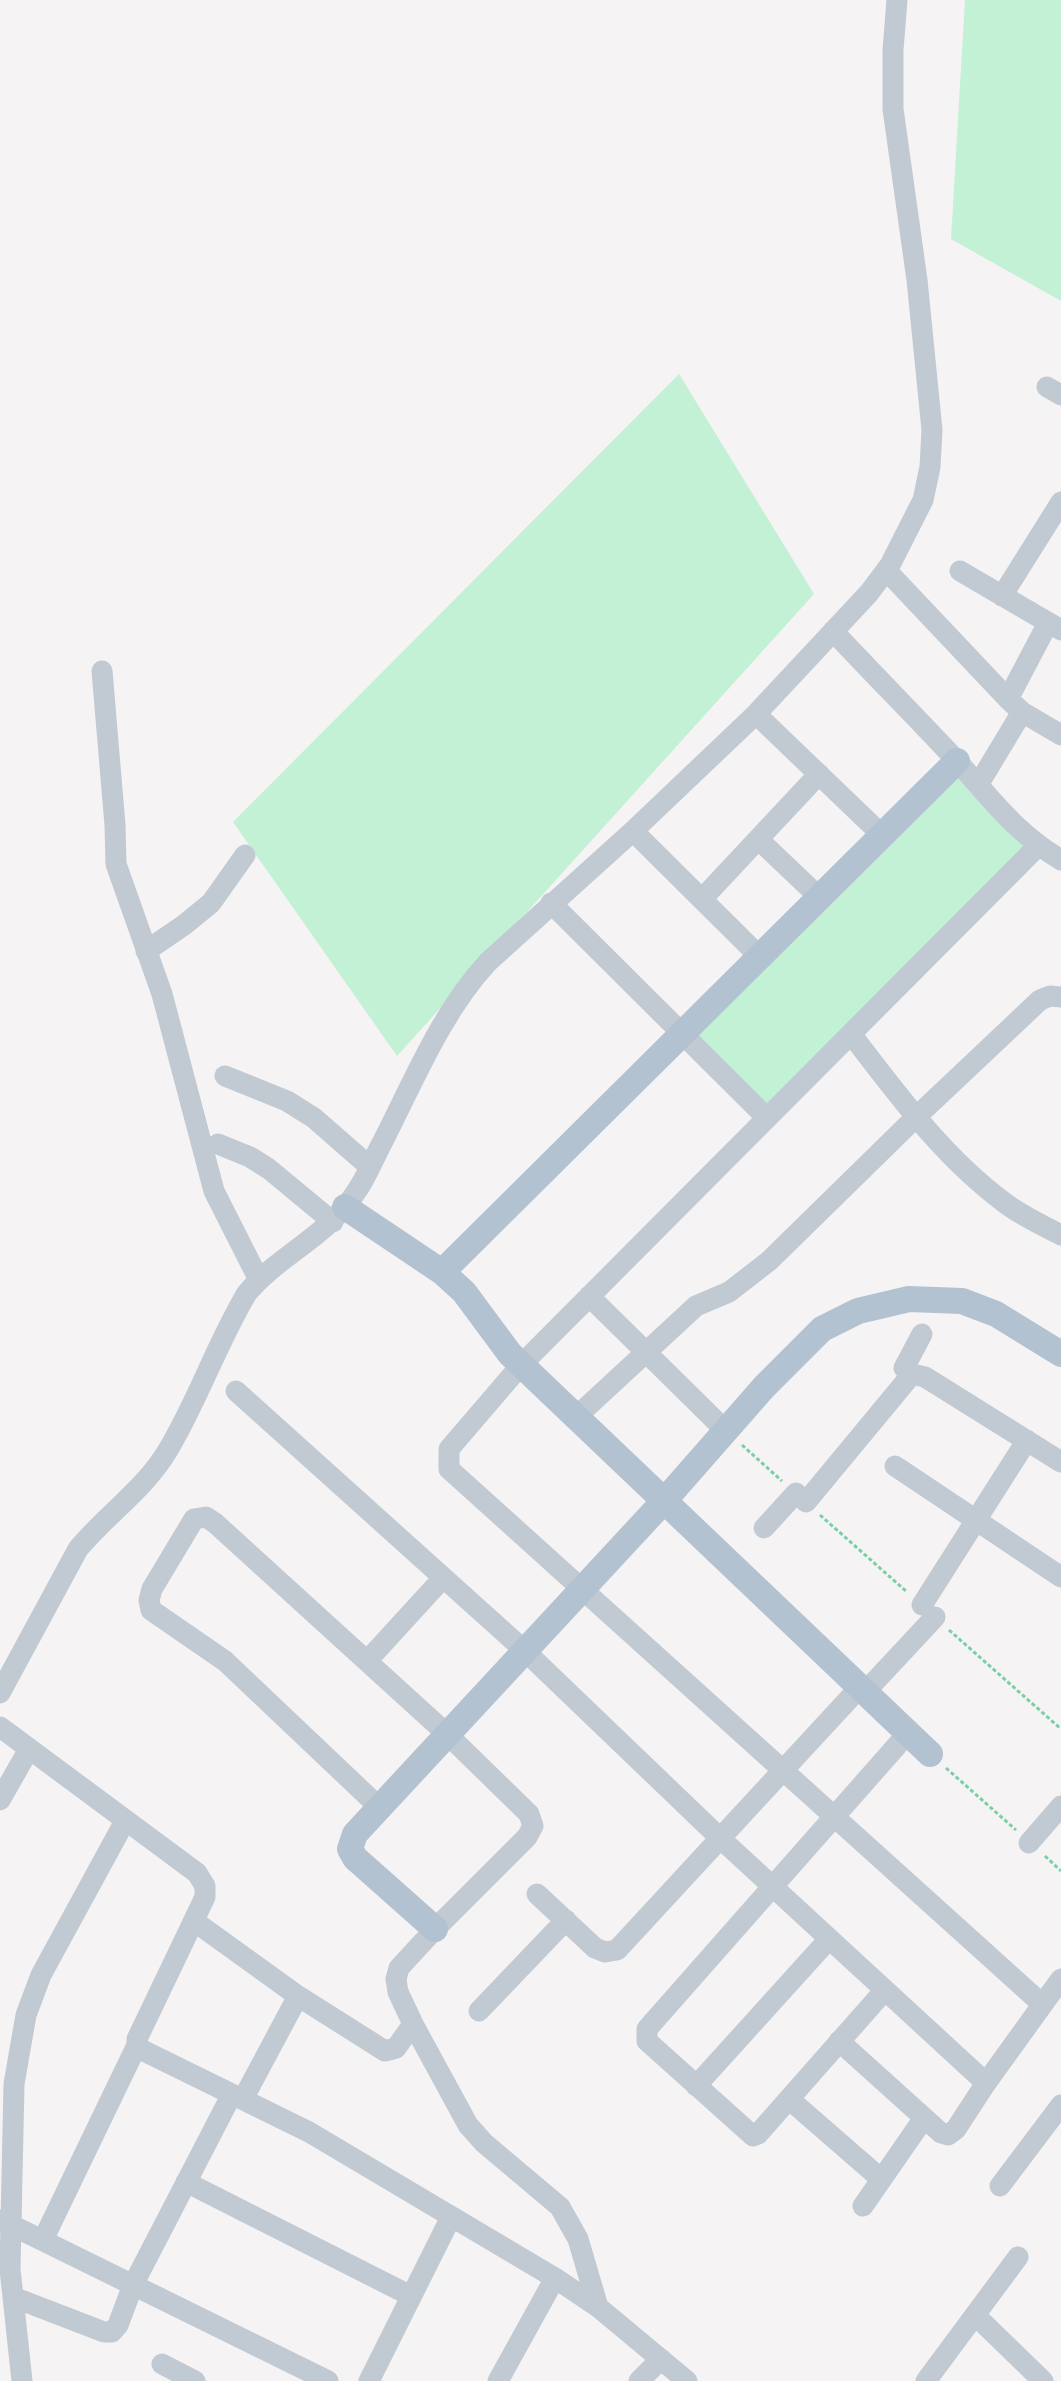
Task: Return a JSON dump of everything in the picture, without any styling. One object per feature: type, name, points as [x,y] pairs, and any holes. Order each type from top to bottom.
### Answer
[{"type":"main road","points":[[442,1272],[957,761]]},
{"type":"main road","points":[[339,1215],[442,1272],[475,1304],[498,1342],[521,1365],[930,1754]]},
{"type":"main road","points":[[435,1929],[355,1858],[350,1849],[355,1834],[664,1501],[764,1387],[822,1329],[858,1311],[909,1299],[962,1301],[996,1314],[1061,1354]]},
{"type":"street","points":[[0,1693],[78,1549],[143,1484],[168,1451],[237,1310],[259,1280],[339,1215],[370,1167],[444,1022],[469,982],[488,962],[633,831],[756,714],[833,631],[886,570],[909,531],[923,500],[930,467],[932,430],[917,280],[893,109],[893,59],[897,0]]},
{"type":"street","points":[[1002,596],[1057,516]]},
{"type":"street","points":[[886,570],[1015,706],[1061,735]]},
{"type":"street","points":[[960,571],[1054,626],[978,785]]},
{"type":"street","points":[[833,631],[957,761],[1005,817],[1038,846],[1061,860]]},
{"type":"street","points":[[102,671],[115,825],[116,864],[162,994],[214,1191],[259,1280]]},
{"type":"street","points":[[756,714],[882,835]]},
{"type":"street","points":[[702,899],[818,774]]},
{"type":"street","points":[[633,831],[760,956]]},
{"type":"street","points":[[758,839],[819,897]]},
{"type":"street","points":[[1038,846],[521,1365],[449,1449],[450,1469],[1042,2004]]},
{"type":"street","points":[[146,950],[184,925],[211,903],[245,855]]},
{"type":"street","points":[[551,904],[767,1118]]},
{"type":"street","points":[[576,1417],[645,1351],[696,1306],[729,1292],[769,1261],[915,1118],[1040,1000],[1050,996],[1061,997]]},
{"type":"street","points":[[850,1034],[915,1118],[986,1189],[1007,1205],[1061,1236]]},
{"type":"street","points":[[225,1076],[287,1101],[314,1118],[370,1167]]},
{"type":"street","points":[[218,1144],[250,1157],[339,1215]]},
{"type":"street","points":[[589,1296],[726,1431]]},
{"type":"street","points":[[922,1334],[904,1368],[912,1374],[925,1377],[1026,1440],[1060,1458]]},
{"type":"street","points":[[764,1528],[801,1497],[912,1374]]},
{"type":"street","points":[[236,1391],[524,1651],[721,1839],[986,2083]]},
{"type":"street","points":[[537,1894],[595,1948],[605,1952],[617,1950],[862,1689],[929,1611],[977,1521],[1026,1440]]},
{"type":"street","points":[[895,1466],[1061,1577]]},
{"type":"street","points":[[380,1808],[225,1661],[152,1610],[149,1600],[152,1589],[194,1519],[206,1517],[216,1523],[448,1735],[529,1814],[533,1826],[528,1837],[435,1929],[399,1968],[396,1979],[398,1992],[413,2024],[468,2125],[484,2143],[560,2207],[578,2239],[598,2307]]},
{"type":"street","points":[[367,1661],[443,1578]]},
{"type":"street","points":[[0,1726],[197,1873],[205,1886],[205,1897],[44,2240]]},
{"type":"street","points":[[885,1990],[758,2134],[753,2136],[647,2041],[647,2029],[908,1733]]},
{"type":"street","points":[[0,1800],[30,1749]]},
{"type":"street","points":[[1030,1843],[1061,1806]]},
{"type":"street","points":[[22,2381],[10,2269],[3,2224],[7,2081],[32,1995],[41,1975],[125,1820]]},
{"type":"street","points":[[479,2011],[566,1920]]},
{"type":"street","points":[[194,1921],[298,1996],[385,2051],[396,2048],[413,2024]]},
{"type":"street","points":[[696,2086],[829,1939]]},
{"type":"street","points":[[839,2041],[941,2133],[948,2135],[956,2129],[986,2083],[1061,1978]]},
{"type":"street","points":[[13,2297],[104,2332],[112,2332],[118,2325],[133,2285],[186,2182],[298,1996]]},
{"type":"street","points":[[137,2045],[142,2050],[309,2132],[555,2278],[598,2307],[687,2381]]},
{"type":"street","points":[[789,2099],[881,2179]]},
{"type":"street","points":[[862,2206],[924,2118]]},
{"type":"street","points":[[1000,2186],[1057,2119]]},
{"type":"street","points":[[186,2182],[410,2296]]},
{"type":"street","points":[[370,2381],[410,2296],[451,2217]]},
{"type":"street","points":[[3,2224],[44,2240],[328,2381]]},
{"type":"street","points":[[926,2381],[1018,2257]]},
{"type":"street","points":[[498,2381],[555,2278]]},
{"type":"street","points":[[975,2315],[1043,2381]]},
{"type":"street","points":[[639,2381],[661,2359]]},
{"type":"street","points":[[162,2364],[195,2381]]},
{"type":"path","points":[[726,1431],[1061,1729]]},
{"type":"path","points":[[930,1754],[1061,1871]]},
{"type":"green space","points":[[965,0],[1061,0],[1061,301],[951,239]]},
{"type":"green space","points":[[679,374],[814,594],[397,1056],[233,822]]},
{"type":"green space","points":[[957,761],[1038,846],[767,1118],[682,1033]]}]
